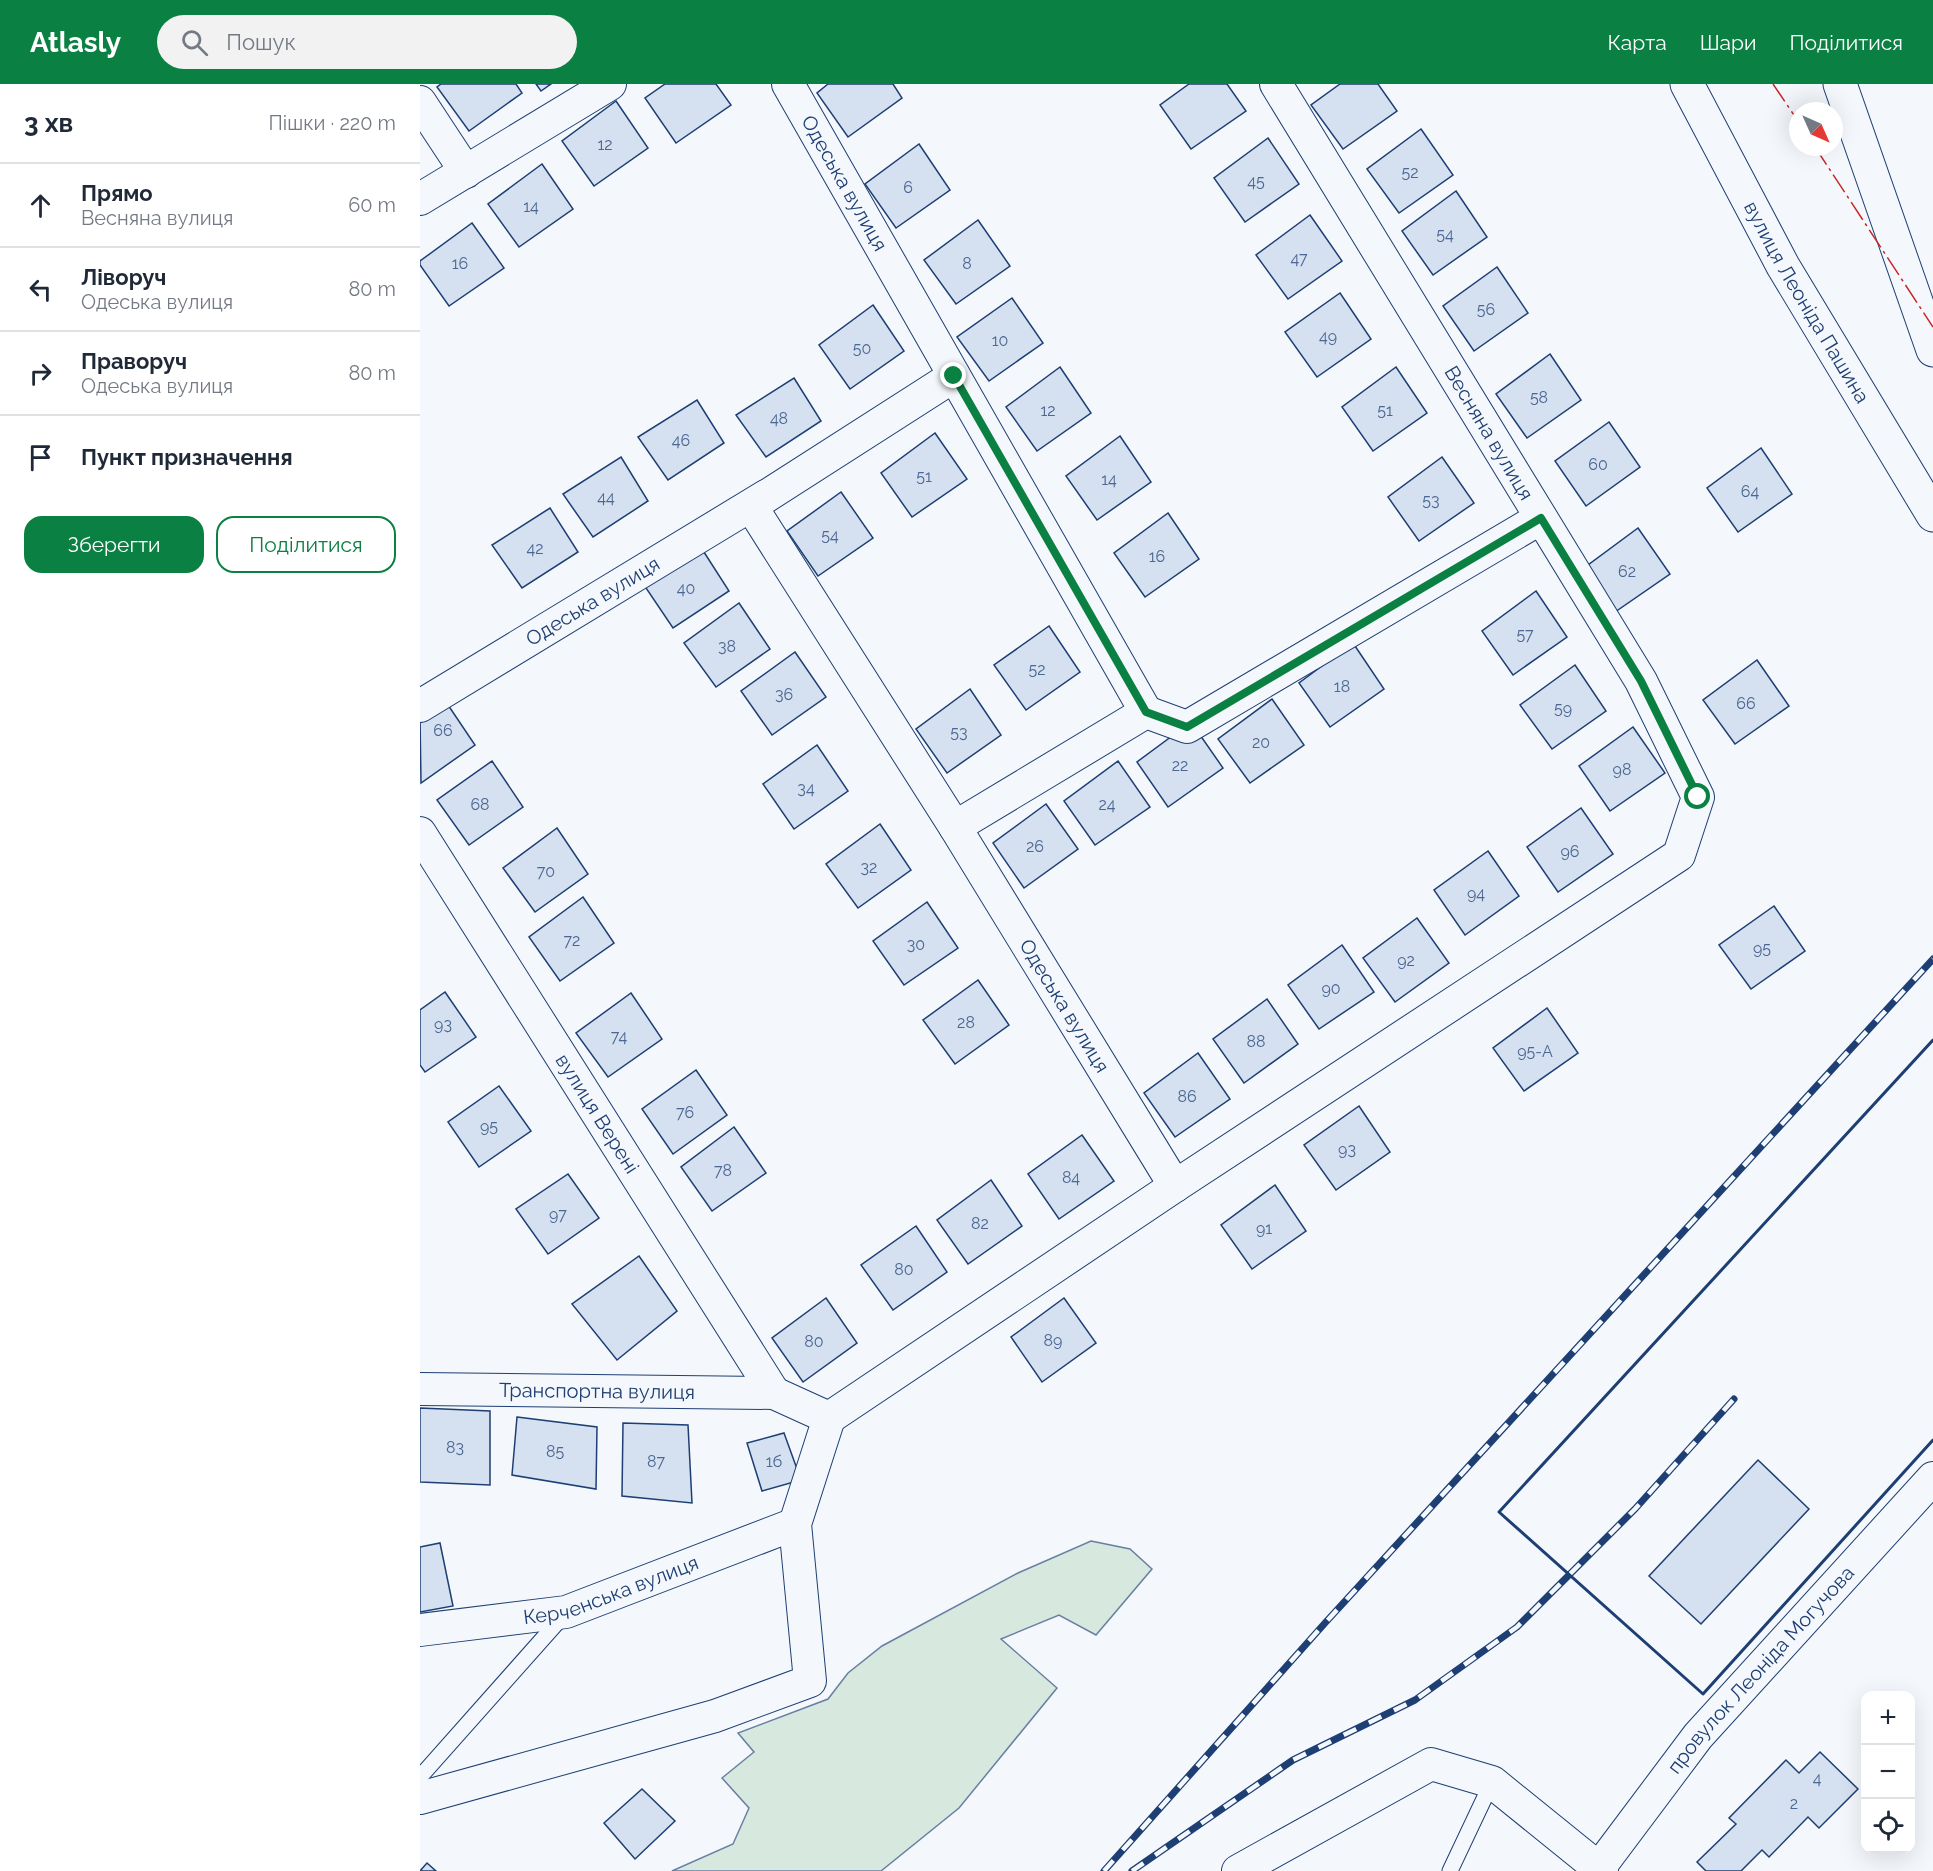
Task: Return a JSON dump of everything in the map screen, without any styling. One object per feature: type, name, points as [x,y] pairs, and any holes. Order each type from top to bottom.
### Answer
[{"type":"main road","name":"вулиця Леоніда Пашина","points":[[1687,84],[1784,266],[1933,515]]},
{"type":"main road","points":[[1840,84],[1931,337]]},
{"type":"street","points":[[420,199],[610,84]]},
{"type":"street","name":"Одеська вулиця","points":[[788,84],[1146,712]]},
{"type":"street","name":"Весняна вулиця","points":[[1175,1185],[1679,855],[1698,797],[1641,681],[1276,84]]},
{"type":"street","points":[[420,102],[466,172]]},
{"type":"street","name":"Одеська вулиця","points":[[954,376],[751,506],[955,827],[1175,1185]]},
{"type":"street","name":"Одеська вулиця","points":[[420,706],[766,496]]},
{"type":"street","points":[[955,827],[1146,712],[1187,727],[1541,518]]},
{"type":"street","name":"вулиця Верені","points":[[420,833],[774,1394]]},
{"type":"street","points":[[420,1798],[715,1716],[810,1681],[795,1524],[829,1418],[1175,1185]]},
{"type":"street","name":"Транспортна вулиця","points":[[420,1389],[774,1394]]},
{"type":"street","points":[[774,1394],[829,1418]]},
{"type":"street","name":"провулок Леоніда Могучова","points":[[1600,1869],[1698,1736],[1933,1478]]},
{"type":"street","name":"Керченська вулиця","points":[[420,1630],[566,1612],[795,1524]]},
{"type":"street","points":[[1238,1871],[1431,1764],[1492,1782],[1600,1869]]},
{"type":"lane","points":[[420,1777],[566,1612]]},
{"type":"lane","points":[[1450,1871],[1492,1782]]},
{"type":"shaded area","points":[[1091,1541],[1130,1549],[1152,1569],[1096,1635],[1059,1615],[1001,1639],[1057,1688],[959,1808],[881,1871],[672,1871],[733,1844],[749,1808],[722,1778],[754,1752],[738,1733],[828,1699],[848,1673],[882,1646],[1018,1573]]},
{"type":"building","points":[[441,84],[516,84],[522,93],[469,131],[437,87]]},
{"type":"building","points":[[536,84],[551,84],[541,91]]},
{"type":"building","points":[[665,84],[716,84],[731,105],[676,143],[645,98]]},
{"type":"building","points":[[828,84],[893,84],[902,98],[848,137],[817,93]]},
{"type":"building","points":[[1189,84],[1227,84],[1246,111],[1191,149],[1160,105]]},
{"type":"building","points":[[1340,84],[1378,84],[1397,111],[1343,149],[1311,105]]},
{"type":"building","points":[[616,101],[648,148],[594,186],[562,141]]},
{"type":"building","points":[[1421,129],[1453,175],[1399,213],[1367,169]]},
{"type":"building","points":[[1268,138],[1299,184],[1245,222],[1214,178]]},
{"type":"building","points":[[919,144],[950,190],[896,228],[865,184]]},
{"type":"building","points":[[542,164],[573,209],[519,247],[488,204]]},
{"type":"building","points":[[1456,191],[1487,237],[1433,275],[1402,231]]},
{"type":"building","points":[[1310,215],[1342,261],[1288,299],[1256,255]]},
{"type":"building","points":[[978,220],[1010,266],[956,304],[924,260]]},
{"type":"building","points":[[472,223],[504,268],[449,306],[420,265],[420,261]]},
{"type":"building","points":[[1497,267],[1528,313],[1474,351],[1443,306]]},
{"type":"building","points":[[1340,293],[1371,339],[1317,377],[1285,332]]},
{"type":"building","points":[[1012,298],[1043,343],[989,381],[957,337]]},
{"type":"building","points":[[873,305],[904,351],[850,389],[819,345]]},
{"type":"building","points":[[1550,354],[1581,400],[1527,438],[1496,394]]},
{"type":"building","points":[[1060,367],[1091,413],[1037,451],[1006,407]]},
{"type":"building","points":[[1396,367],[1427,413],[1373,451],[1342,407]]},
{"type":"building","points":[[794,378],[821,421],[766,457],[736,415]]},
{"type":"building","points":[[697,400],[724,443],[668,480],[638,437]]},
{"type":"building","points":[[1609,422],[1640,467],[1586,506],[1555,461]]},
{"type":"building","points":[[935,433],[967,479],[912,517],[881,473]]},
{"type":"building","points":[[1120,436],[1151,482],[1097,520],[1066,476]]},
{"type":"building","points":[[1761,448],[1792,494],[1738,532],[1707,488]]},
{"type":"building","points":[[621,457],[648,501],[593,537],[563,494]]},
{"type":"building","points":[[1442,457],[1474,503],[1419,541],[1388,497]]},
{"type":"building","points":[[841,492],[873,538],[818,576],[787,531]]},
{"type":"building","points":[[550,508],[578,552],[522,588],[492,545]]},
{"type":"building","points":[[1168,513],[1199,559],[1145,597],[1114,553]]},
{"type":"building","points":[[1638,528],[1670,574],[1615,612],[1584,568]]},
{"type":"building","points":[[702,549],[729,591],[673,628],[644,585]]},
{"type":"building","points":[[1536,591],[1567,637],[1513,675],[1482,631]]},
{"type":"building","points":[[739,603],[770,649],[716,687],[684,643]]},
{"type":"building","points":[[1049,626],[1080,672],[1026,710],[994,665]]},
{"type":"building","points":[[1353,643],[1384,689],[1330,727],[1299,683]]},
{"type":"building","points":[[795,652],[826,697],[772,735],[741,691]]},
{"type":"building","points":[[1757,660],[1789,706],[1735,744],[1703,700]]},
{"type":"building","points":[[1575,665],[1606,711],[1552,749],[1520,705]]},
{"type":"building","points":[[970,689],[1001,735],[947,773],[916,729]]},
{"type":"building","points":[[444,699],[475,745],[421,783],[420,716]]},
{"type":"building","points":[[1272,699],[1304,745],[1250,783],[1218,739]]},
{"type":"building","points":[[1191,722],[1223,768],[1168,807],[1137,762]]},
{"type":"building","points":[[1633,727],[1665,773],[1610,811],[1579,766]]},
{"type":"building","points":[[817,745],[848,791],[794,829],[763,784]]},
{"type":"building","points":[[492,761],[523,807],[469,845],[437,800]]},
{"type":"building","points":[[1118,761],[1150,807],[1095,845],[1064,801]]},
{"type":"building","points":[[1046,804],[1078,849],[1024,888],[993,843]]},
{"type":"building","points":[[1581,808],[1613,854],[1558,892],[1527,847]]},
{"type":"building","points":[[880,824],[911,870],[858,908],[826,864]]},
{"type":"building","points":[[557,828],[588,874],[535,912],[503,868]]},
{"type":"building","points":[[1488,851],[1519,896],[1465,935],[1434,890]]},
{"type":"building","points":[[583,897],[614,943],[560,981],[529,937]]},
{"type":"building","points":[[927,902],[958,948],[904,985],[873,941]]},
{"type":"building","points":[[1774,906],[1805,951],[1751,989],[1719,945]]},
{"type":"building","points":[[1417,918],[1449,963],[1395,1002],[1363,958]]},
{"type":"building","points":[[1342,945],[1374,992],[1319,1029],[1288,985]]},
{"type":"building","points":[[978,980],[1009,1025],[955,1064],[923,1020]]},
{"type":"building","points":[[445,992],[476,1037],[425,1072],[420,1065],[420,1010]]},
{"type":"building","points":[[631,993],[662,1039],[608,1077],[576,1033]]},
{"type":"building","points":[[1267,999],[1298,1044],[1244,1083],[1213,1039]]},
{"type":"building","points":[[1547,1008],[1578,1053],[1524,1091],[1493,1048]]},
{"type":"building","points":[[1198,1053],[1230,1099],[1175,1137],[1144,1093]]},
{"type":"building","points":[[696,1070],[727,1115],[673,1154],[642,1109]]},
{"type":"building","points":[[499,1086],[531,1131],[479,1167],[448,1122]]},
{"type":"building","points":[[1359,1106],[1390,1152],[1336,1190],[1304,1145]]},
{"type":"building","points":[[734,1127],[766,1173],[712,1211],[681,1167]]},
{"type":"building","points":[[1082,1135],[1114,1181],[1059,1219],[1028,1174]]},
{"type":"building","points":[[568,1174],[599,1218],[548,1254],[516,1209]]},
{"type":"building","points":[[991,1180],[1022,1226],[968,1264],[937,1220]]},
{"type":"building","points":[[1275,1185],[1306,1231],[1252,1269],[1221,1225]]},
{"type":"building","points":[[916,1226],[947,1272],[893,1310],[861,1265]]},
{"type":"building","points":[[639,1256],[677,1311],[617,1360],[572,1304]]},
{"type":"building","points":[[826,1298],[857,1343],[803,1382],[772,1338]]},
{"type":"building","points":[[1064,1298],[1096,1343],[1042,1382],[1011,1337]]},
{"type":"building","points":[[420,1408],[490,1411],[490,1485],[420,1482]]},
{"type":"building","points":[[517,1417],[597,1427],[596,1489],[512,1475]]},
{"type":"building","points":[[623,1423],[688,1425],[692,1503],[622,1496]]},
{"type":"building","points":[[784,1433],[801,1480],[762,1491],[747,1443]]},
{"type":"building","points":[[1758,1460],[1809,1509],[1701,1624],[1649,1576]]},
{"type":"building","points":[[440,1543],[453,1606],[420,1612],[420,1547]]},
{"type":"building","points":[[1820,1752],[1858,1789],[1819,1828],[1808,1817],[1769,1857],[1762,1850],[1741,1871],[1706,1871],[1697,1862],[1736,1824],[1729,1818],[1786,1760],[1799,1773]]},
{"type":"building","points":[[642,1789],[675,1821],[635,1859],[604,1823]]},
{"type":"building","points":[[427,1863],[436,1871],[420,1871]]},
{"type":"railway","points":[[1104,1871],[1325,1623],[1933,959]]},
{"type":"railway","points":[[1132,1871],[1293,1760],[1415,1700],[1517,1627],[1635,1509],[1734,1399]]},
{"type":"wall","points":[[1933,1040],[1499,1512],[1703,1694],[1933,1440]]},
{"type":"power","points":[[1773,84],[1789,108]]},
{"type":"power","points":[[1821,156],[1933,327]]},
{"type":"route","points":[[954,376],[1146,712],[1187,727],[1541,518],[1641,681],[1698,797]]}]
